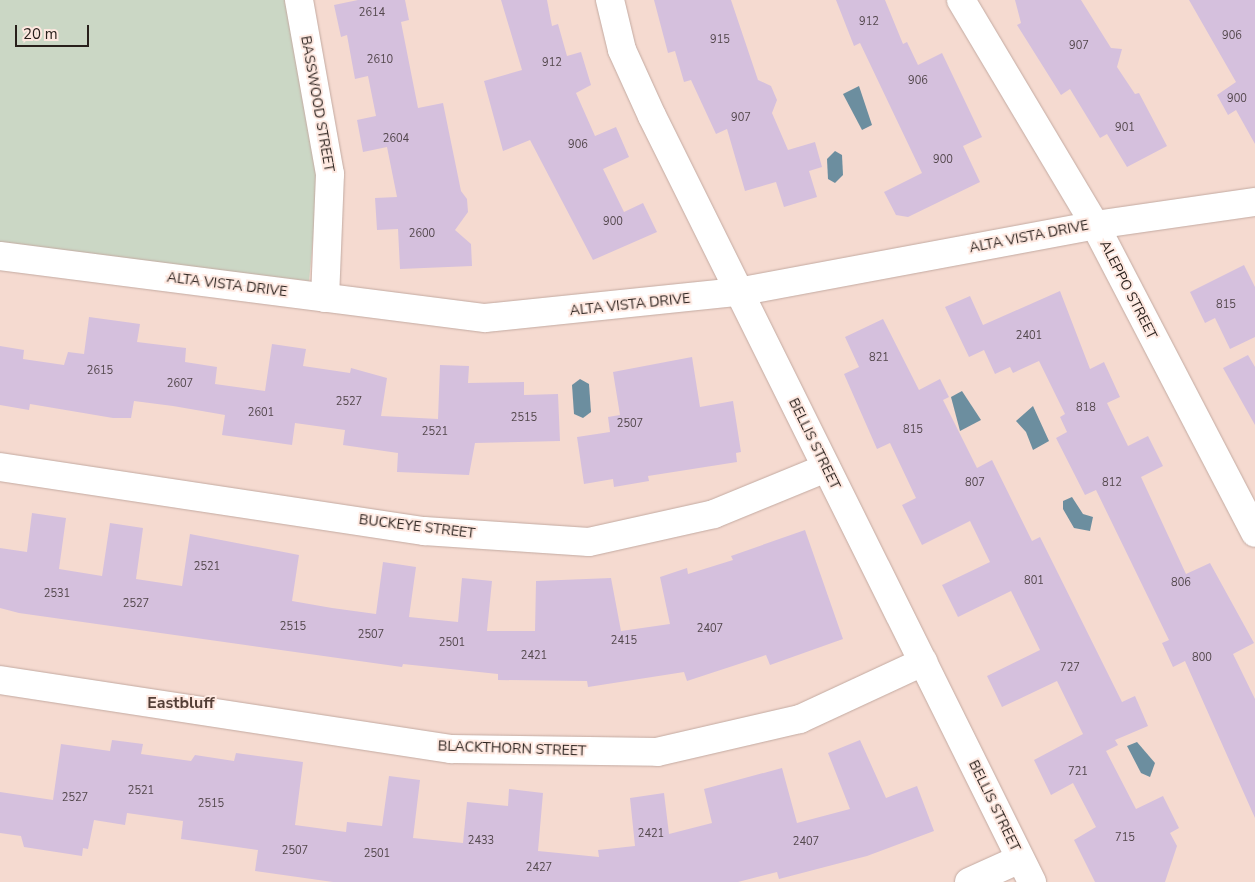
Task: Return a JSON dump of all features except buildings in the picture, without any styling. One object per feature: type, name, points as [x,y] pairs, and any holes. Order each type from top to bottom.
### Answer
[{"type":"street","name":"BASSWOOD STREET","points":[[298,0],[330,174],[325,298]]},
{"type":"street","name":"BELLIS STREET","points":[[610,0],[622,50],[738,292],[1026,870]]},
{"type":"street","name":"ALEPPO STREET","points":[[961,0],[1095,225],[1255,533]]},
{"type":"street","name":"ALTA VISTA DRIVE","points":[[0,256],[485,318],[738,292],[1095,225],[1255,202]]},
{"type":"street","name":"BUCKEYE STREET","points":[[0,467],[424,531],[589,542],[714,514],[826,468]]},
{"type":"street","name":"BLACKTHORN STREET","points":[[0,680],[452,749],[657,752],[800,719],[923,662]]},
{"type":"street","points":[[969,882],[1026,870]]},
{"type":"green space","points":[[0,0],[285,0],[319,176],[309,281],[0,245]]},
{"type":"water","points":[[859,86],[872,125],[862,130],[843,94]]},
{"type":"water","points":[[835,151],[842,155],[843,175],[835,183],[828,179],[827,159]]},
{"type":"water","points":[[580,379],[589,384],[591,412],[583,418],[574,414],[572,385]]},
{"type":"water","points":[[962,391],[981,420],[960,431],[951,397]]},
{"type":"water","points":[[1033,406],[1049,441],[1033,450],[1026,432],[1016,421]]},
{"type":"water","points":[[1072,497],[1083,514],[1093,517],[1090,531],[1074,528],[1063,509],[1063,501]]},
{"type":"water","points":[[1137,742],[1155,763],[1150,777],[1141,773],[1127,746]]},
{"type":"district","name":"Eastbluff","points":[[181,703]]}]
